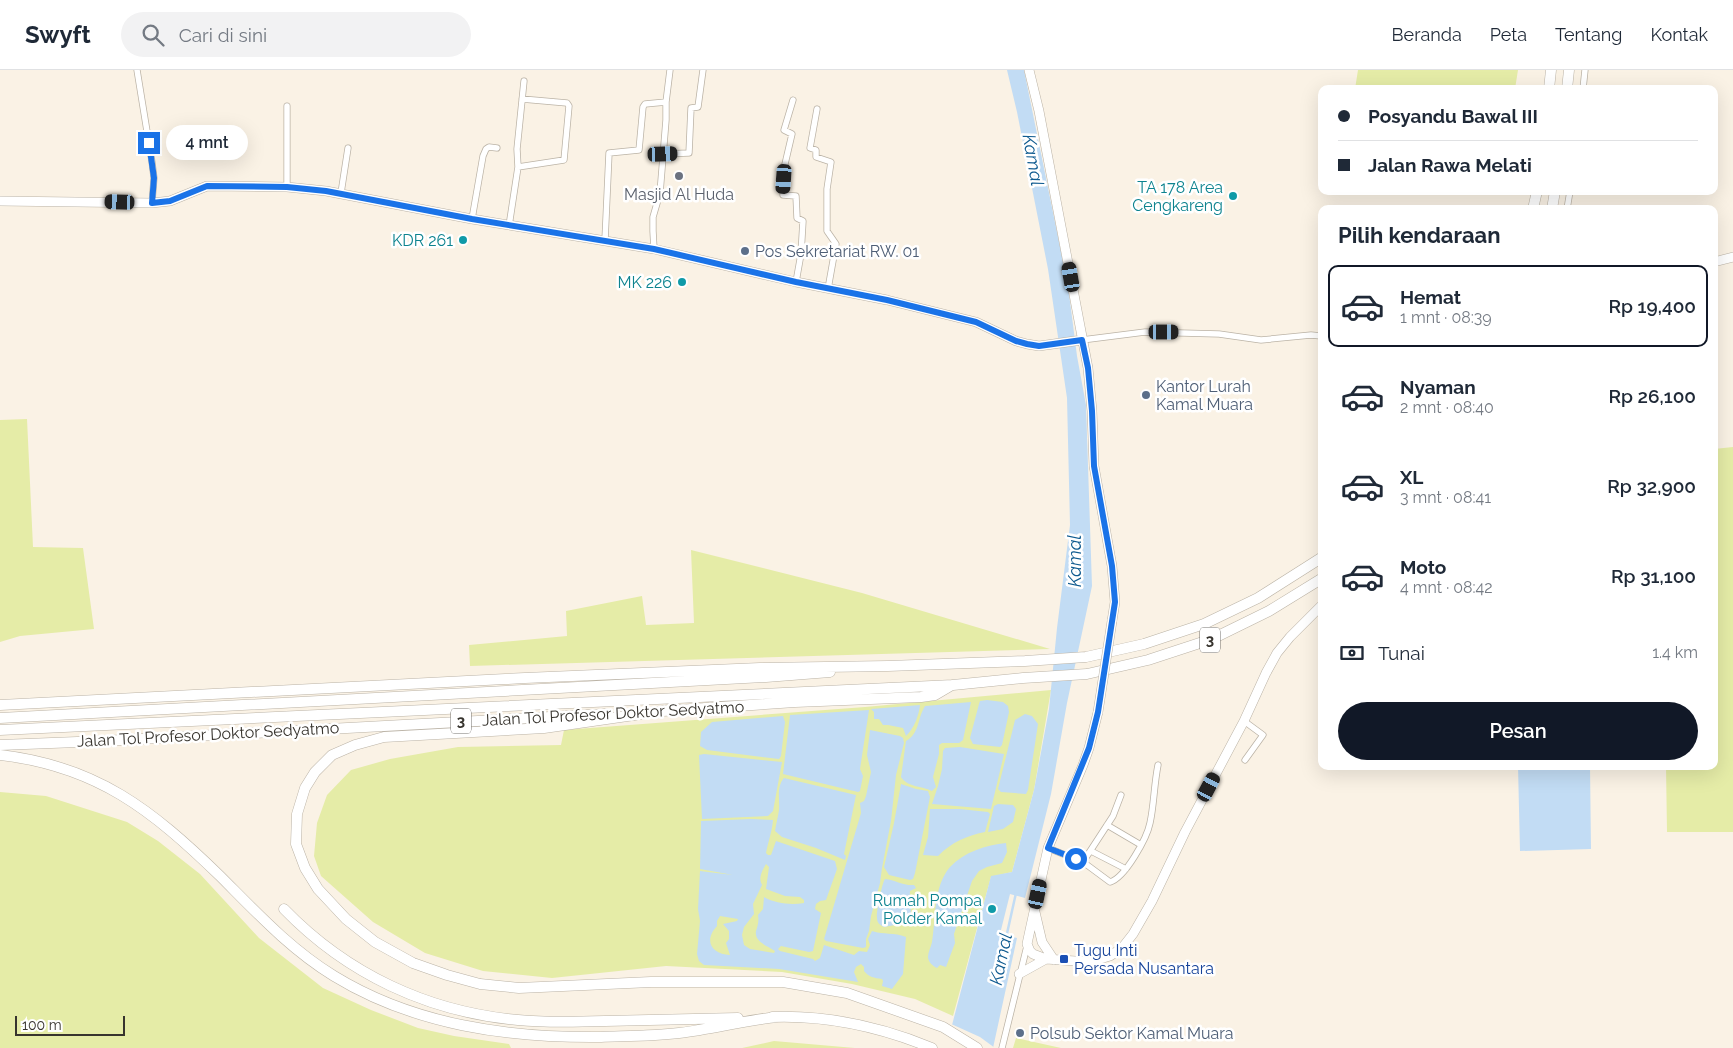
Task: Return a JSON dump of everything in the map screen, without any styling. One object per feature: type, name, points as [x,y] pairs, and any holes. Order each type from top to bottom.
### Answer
[{"type":"highway","points":[[1549,85],[1551,70]]},
{"type":"highway","points":[[1567,85],[1569,70]]},
{"type":"highway","name":"Jalan Tol Profesor Doktor Sedyatmo","points":[[0,706],[535,677],[760,668],[888,666],[1086,657],[1144,644],[1204,624],[1258,598],[1318,560]]},
{"type":"highway","name":"Jalan Tol Profesor Doktor Sedyatmo","points":[[0,730],[953,685],[1087,674],[1148,660],[1212,639],[1269,611],[1318,581]]},
{"type":"highway","name":"Jalan Tol Profesor Doktor Sedyatmo","points":[[0,718],[766,678],[888,666]]},
{"type":"highway","name":"Jalan Tol Profesor Doktor Sedyatmo","points":[[0,745],[103,741],[795,702],[921,697],[935,695],[953,685]]},
{"type":"highway","points":[[669,710],[544,728],[384,737],[355,745],[332,755],[315,772],[305,788],[297,814],[296,844],[305,868],[318,889],[346,919],[375,942],[413,963],[447,976],[480,984],[519,988],[661,982],[784,982],[847,993],[943,1027],[977,1048]]},
{"type":"highway","points":[[0,755],[44,762],[95,780],[118,792],[138,805],[182,840],[298,951],[352,986],[396,1007],[442,1021],[481,1029],[555,1037],[678,1033],[778,1016]]},
{"type":"highway","points":[[284,909],[298,924],[331,951],[367,975],[408,994],[434,1003],[479,1014],[519,1021],[562,1022],[799,1016],[843,1021],[900,1035],[932,1048]]},
{"type":"main road","points":[[1029,70],[1039,110],[1079,340],[1088,368],[1094,466],[1112,566],[1115,602],[1098,712],[1089,748],[1048,848],[1027,944],[1033,954],[1050,959],[1090,962],[1110,956],[1122,948],[1133,934],[1152,901],[1185,832],[1244,721],[1277,653],[1318,609]]},
{"type":"main road","points":[[0,201],[152,203],[170,201],[207,186],[287,187],[341,194],[509,226],[654,249],[796,282],[887,300],[976,322],[1016,341],[1027,344],[1039,346],[1079,340]]},
{"type":"main road","points":[[1718,261],[1733,257]]},
{"type":"main road","points":[[1035,909],[1042,942],[1050,959]]},
{"type":"main road","points":[[1019,974],[1050,959]]},
{"type":"street","points":[[136,70],[154,178],[152,203]]},
{"type":"street","points":[[654,249],[654,217],[660,193],[670,70]]},
{"type":"street","points":[[663,154],[689,153],[691,108],[698,107],[703,70]]},
{"type":"street","points":[[1583,85],[1585,70]]},
{"type":"street","points":[[509,226],[518,167],[517,149],[524,81]]},
{"type":"street","points":[[518,167],[564,160],[569,106],[567,103],[522,99]]},
{"type":"street","points":[[793,100],[784,130],[792,134],[785,164],[783,195],[796,196],[797,218],[803,220],[796,282]]},
{"type":"street","points":[[605,240],[609,153],[639,150],[643,107],[645,104],[666,102]]},
{"type":"street","points":[[287,106],[287,187]]},
{"type":"street","points":[[818,109],[810,148],[816,150],[816,158],[831,162],[827,189],[827,231],[836,244],[828,288]]},
{"type":"street","points":[[472,219],[483,156],[489,147],[497,148]]},
{"type":"street","points":[[341,194],[348,148]]},
{"type":"street","points":[[1079,340],[1145,332],[1219,334],[1261,340],[1318,336]]},
{"type":"street","points":[[1244,721],[1262,735],[1245,760]]},
{"type":"street","points":[[1048,848],[1080,860],[1110,882],[1113,882],[1126,869],[1150,825],[1154,783],[1158,765]]},
{"type":"street","points":[[1080,860],[1091,851],[1113,816],[1121,795]]},
{"type":"street","points":[[1058,821],[1064,821],[1067,816]]},
{"type":"street","points":[[1107,825],[1141,844]]},
{"type":"street","points":[[1091,851],[1126,869]]},
{"type":"street","points":[[1002,1048],[1027,944]]},
{"type":"green space","points":[[1358,70],[1518,70],[1516,85],[1356,85]]},
{"type":"green space","points":[[27,419],[33,547],[83,548],[94,629],[20,636],[0,642],[0,420]]},
{"type":"green space","points":[[1733,447],[1733,832],[1667,832],[1666,770],[1718,770],[1718,449]]},
{"type":"green space","points":[[691,550],[862,593],[1050,649],[470,666],[469,645],[567,636],[566,611],[642,596],[646,625],[694,623]]},
{"type":"green space","points":[[1051,690],[1034,790],[1012,872],[991,877],[953,1016],[915,999],[852,984],[782,972],[666,966],[552,978],[483,971],[425,953],[373,922],[321,876],[314,856],[317,823],[327,795],[351,770],[390,759],[458,747],[561,745],[564,730],[865,707]]},
{"type":"green space","points":[[0,792],[46,796],[127,822],[158,841],[200,874],[259,938],[323,988],[371,1010],[418,1028],[454,1036],[509,1044],[511,1048],[0,1048]]},
{"type":"green space","points":[[1016,1038],[1061,1048],[1013,1048]]},
{"type":"green space","points":[[774,1041],[855,1048],[742,1048]]},
{"type":"water","points":[[1007,70],[1024,70],[1068,286],[1077,356],[1086,405],[1092,586],[1067,703],[1051,794],[1025,898],[1010,894],[1000,934],[1017,938],[993,1048],[946,1048],[991,876],[1012,872],[1034,790],[1049,709],[1070,525],[1067,398],[1048,269]]},
{"type":"water","points":[[980,701],[1003,702],[1008,706],[1009,712],[1000,747],[973,744],[970,738]]},
{"type":"water","points":[[971,702],[963,740],[959,743],[942,743],[939,745],[939,754],[933,777],[936,787],[932,791],[907,783],[901,777],[906,741],[914,734],[925,706]]},
{"type":"water","points":[[920,705],[916,722],[906,736],[903,728],[883,725],[879,719],[874,719],[874,712],[871,709]]},
{"type":"water","points":[[869,710],[860,769],[863,776],[860,791],[783,774],[790,715]]},
{"type":"water","points":[[1025,714],[1032,716],[1038,724],[1028,790],[1026,794],[1001,792],[998,789],[1015,720]]},
{"type":"water","points":[[783,716],[785,722],[779,759],[707,750],[700,746],[701,732],[712,722]]},
{"type":"water","points":[[870,730],[900,736],[903,738],[904,743],[896,775],[891,821],[880,883],[871,916],[866,947],[863,948],[824,939],[861,813],[860,803],[864,801],[866,796],[871,772],[867,755]]},
{"type":"water","points":[[960,747],[1004,754],[991,809],[932,804],[942,769],[943,751],[945,748]]},
{"type":"water","points":[[699,755],[782,762],[773,811],[768,816],[702,819]]},
{"type":"water","points":[[1518,770],[1590,770],[1591,849],[1520,851]]},
{"type":"water","points":[[784,778],[856,795],[844,854],[846,856],[845,860],[782,837],[775,831],[779,810],[779,789]]},
{"type":"water","points":[[901,784],[928,791],[930,797],[915,873],[913,879],[910,880],[889,875],[884,867]]},
{"type":"water","points":[[998,804],[1013,805],[1016,809],[1013,822],[1003,829],[988,832],[994,806]]},
{"type":"water","points":[[930,809],[960,809],[988,812],[990,814],[985,832],[960,840],[938,856],[923,855],[928,837]]},
{"type":"water","points":[[773,820],[766,853],[768,855],[771,855],[776,841],[835,861],[837,869],[826,900],[816,904],[815,909],[821,913],[813,951],[809,952],[781,946],[778,949],[815,961],[820,958],[824,945],[854,955],[859,951],[867,952],[870,945],[868,939],[872,931],[906,937],[903,974],[892,989],[882,986],[882,979],[868,975],[861,964],[856,967],[854,972],[858,982],[779,969],[704,965],[699,961],[697,954],[700,921],[698,909],[700,871],[733,875],[700,869],[701,821]],"holes":[[[766,864],[769,867],[766,889],[785,896],[800,897],[804,900],[804,903],[789,904],[779,903],[764,897],[763,909],[758,915],[756,935],[759,941],[775,951],[774,953],[750,949],[744,945],[742,935],[744,927],[754,914],[753,904],[762,885],[760,877]],[[720,916],[738,919],[737,921],[723,924],[729,931],[729,939],[726,943],[730,955],[718,952],[710,942]]]},
{"type":"water","points":[[1006,843],[1007,852],[1002,863],[979,871],[972,881],[954,934],[955,943],[946,967],[940,965],[937,968],[935,967],[928,959],[928,955],[932,942],[938,893],[945,875],[950,867],[969,853],[991,845]]},
{"type":"water","points":[[885,879],[914,885],[916,888],[910,891],[911,913],[905,925],[884,927],[878,921],[878,905]]},
{"type":"pier","points":[[949,1023],[980,1037],[995,1048],[943,1048]]},
{"type":"waterway","name":"Kamal","points":[[1006,938],[1016,893]]},
{"type":"place","name":"Masjid Al Huda","points":[[679,176]]},
{"type":"place","name":"TA 178 Area Cengkareng","points":[[1233,196]]},
{"type":"place","name":"KDR 261","points":[[463,240]]},
{"type":"place","name":"Pos Sekretariat RW. 01","points":[[745,251]]},
{"type":"place","name":"MK 226","points":[[682,282]]},
{"type":"place","name":"Kantor Lurah Kamal Muara","points":[[1146,395]]},
{"type":"place","name":"Rumah Pompa Polder Kamal","points":[[992,909]]},
{"type":"place","name":"Tugu Inti Persada Nusantara","points":[[1064,959]]},
{"type":"place","name":"Polsub Sektor Kamal Muara","points":[[1020,1033]]},
{"type":"route","points":[[149,143],[154,178],[152,203],[170,201],[207,186],[287,187],[326,191],[539,231],[654,249],[796,282],[887,300],[976,322],[1016,341],[1027,344],[1039,346],[1082,340],[1088,368],[1094,466],[1112,566],[1115,602],[1098,712],[1089,748],[1048,848],[1076,859]]}]
